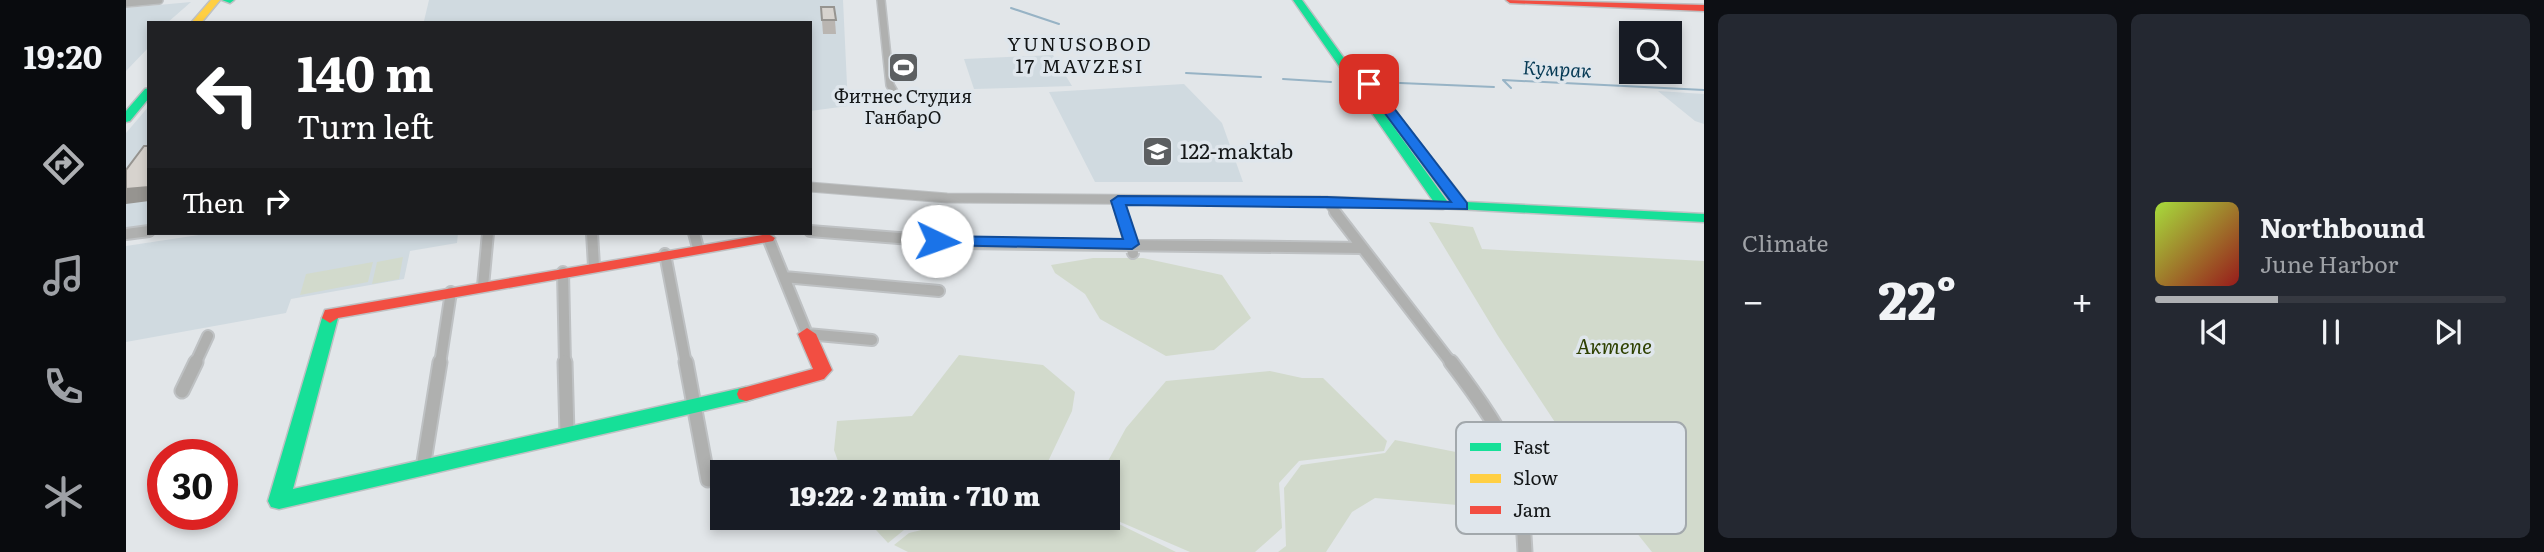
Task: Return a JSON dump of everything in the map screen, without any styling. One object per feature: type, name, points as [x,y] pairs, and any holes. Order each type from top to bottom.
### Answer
[{"type":"street","points":[[126,3],[159,0]]},
{"type":"street","points":[[198,21],[216,0]]},
{"type":"street","points":[[209,21],[227,0]]},
{"type":"street","points":[[881,0],[890,85],[894,92]]},
{"type":"street","points":[[1297,0],[1443,205]]},
{"type":"street","points":[[1307,0],[1462,206]]},
{"type":"street","points":[[1510,0],[1704,8]]},
{"type":"street","points":[[1660,0],[1704,2]]},
{"type":"street","points":[[126,118],[140,92]]},
{"type":"street","points":[[812,187],[947,198],[1327,201],[1704,218]]},
{"type":"street","points":[[1118,201],[1132,248]]},
{"type":"street","points":[[1327,201],[1470,387],[1491,422]]},
{"type":"street","points":[[126,234],[147,231]]},
{"type":"street","points":[[812,231],[962,243],[1132,248],[1362,248]]},
{"type":"street","points":[[484,286],[488,235]]},
{"type":"street","points":[[592,235],[594,266]]},
{"type":"street","points":[[767,235],[823,370],[818,375],[279,501],[331,314],[484,286],[665,254],[696,240],[767,235]]},
{"type":"street","points":[[665,254],[696,404],[708,480]]},
{"type":"street","points":[[563,272],[567,434]]},
{"type":"street","points":[[784,277],[939,291]]},
{"type":"street","points":[[423,468],[451,292]]},
{"type":"street","points":[[807,334],[872,340]]},
{"type":"street","points":[[181,391],[208,336]]},
{"type":"street","points":[[1524,534],[1525,552]]},
{"type":"shaded area","points":[[429,0],[843,0],[848,106],[812,111],[812,21],[424,21]]},
{"type":"shaded area","points":[[191,2],[169,21],[147,21],[147,49],[126,71],[126,8]]},
{"type":"shaded area","points":[[1053,55],[1072,86],[974,89],[964,59]]},
{"type":"shaded area","name":"122-maktab","points":[[1184,84],[1222,123],[1243,182],[1095,182],[1049,92]]},
{"type":"shaded area","points":[[1658,91],[1704,94],[1704,124],[1695,121]]},
{"type":"shaded area","points":[[147,108],[147,225],[126,229],[126,133]]},
{"type":"shaded area","points":[[199,235],[458,235],[457,243],[410,251],[404,279],[291,299],[286,313],[126,342],[126,246]]},
{"type":"green space","name":"Актепе","points":[[1429,222],[1473,227],[1482,249],[1704,261],[1704,552],[1652,552],[1638,534],[1686,534],[1686,422],[1555,422],[1498,336]]},
{"type":"green space","points":[[403,257],[399,279],[372,284],[377,262]]},
{"type":"green space","points":[[1093,258],[1143,258],[1222,275],[1251,318],[1214,350],[1166,356],[1100,319],[1085,294],[1055,273],[1051,265]]},
{"type":"green space","points":[[373,262],[368,282],[300,295],[306,274]]},
{"type":"green space","points":[[959,355],[1043,365],[1075,392],[1072,411],[1049,460],[838,460],[834,450],[837,421],[912,416]]},
{"type":"green space","points":[[1270,371],[1302,378],[1323,378],[1387,441],[1384,451],[1299,461],[1279,483],[1282,528],[1255,552],[1190,552],[1120,522],[1120,460],[1109,460],[1126,428],[1166,381]]},
{"type":"green space","points":[[1395,440],[1456,452],[1456,505],[1375,498],[1352,512],[1326,552],[1278,552],[1286,546],[1284,488],[1301,465],[1385,453]]},
{"type":"green space","points":[[1120,525],[1176,552],[908,552],[894,545],[909,533],[921,530],[1120,530]]},
{"type":"green space","points":[[876,530],[904,530],[888,543]]},
{"type":"building","points":[[821,7],[834,7],[836,20],[822,20]]},
{"type":"building","points":[[144,146],[147,146],[147,187],[126,189],[126,170]]},
{"type":"waterway","name":"Кумрак","points":[[1011,8],[1059,24]]},
{"type":"waterway","name":"Кумрак","points":[[1186,73],[1261,77]]},
{"type":"waterway","name":"Кумрак","points":[[1283,79],[1331,82]]},
{"type":"waterway","name":"Кумрак","points":[[1511,88],[1503,80],[1704,90]]},
{"type":"waterway","name":"Кумрак","points":[[1400,83],[1494,87]]},
{"type":"traffic: fast","points":[[1297,0],[1443,205],[1704,218]]},
{"type":"traffic: fast","points":[[126,118],[147,93]]},
{"type":"traffic: fast","points":[[1387,108],[1462,206]]},
{"type":"traffic: fast","points":[[330,318],[279,501],[746,394]]},
{"type":"traffic: slow","points":[[198,21],[216,0]]},
{"type":"traffic: jam","points":[[1510,0],[1704,8]]},
{"type":"traffic: jam","points":[[330,318],[331,314],[768,238]]},
{"type":"traffic: jam","points":[[746,394],[818,375],[823,370],[807,334]]},
{"type":"place","name":"Фитнес Студия ГанбарО","points":[[903,67]]},
{"type":"place","name":"122-maktab","points":[[1157,152]]},
{"type":"district","name":"YUNUSOBOD 17 MAVZESI","points":[[1080,55]]},
{"type":"route","points":[[937,241],[1132,244],[1118,201],[1327,201],[1462,206],[1369,84]]}]
